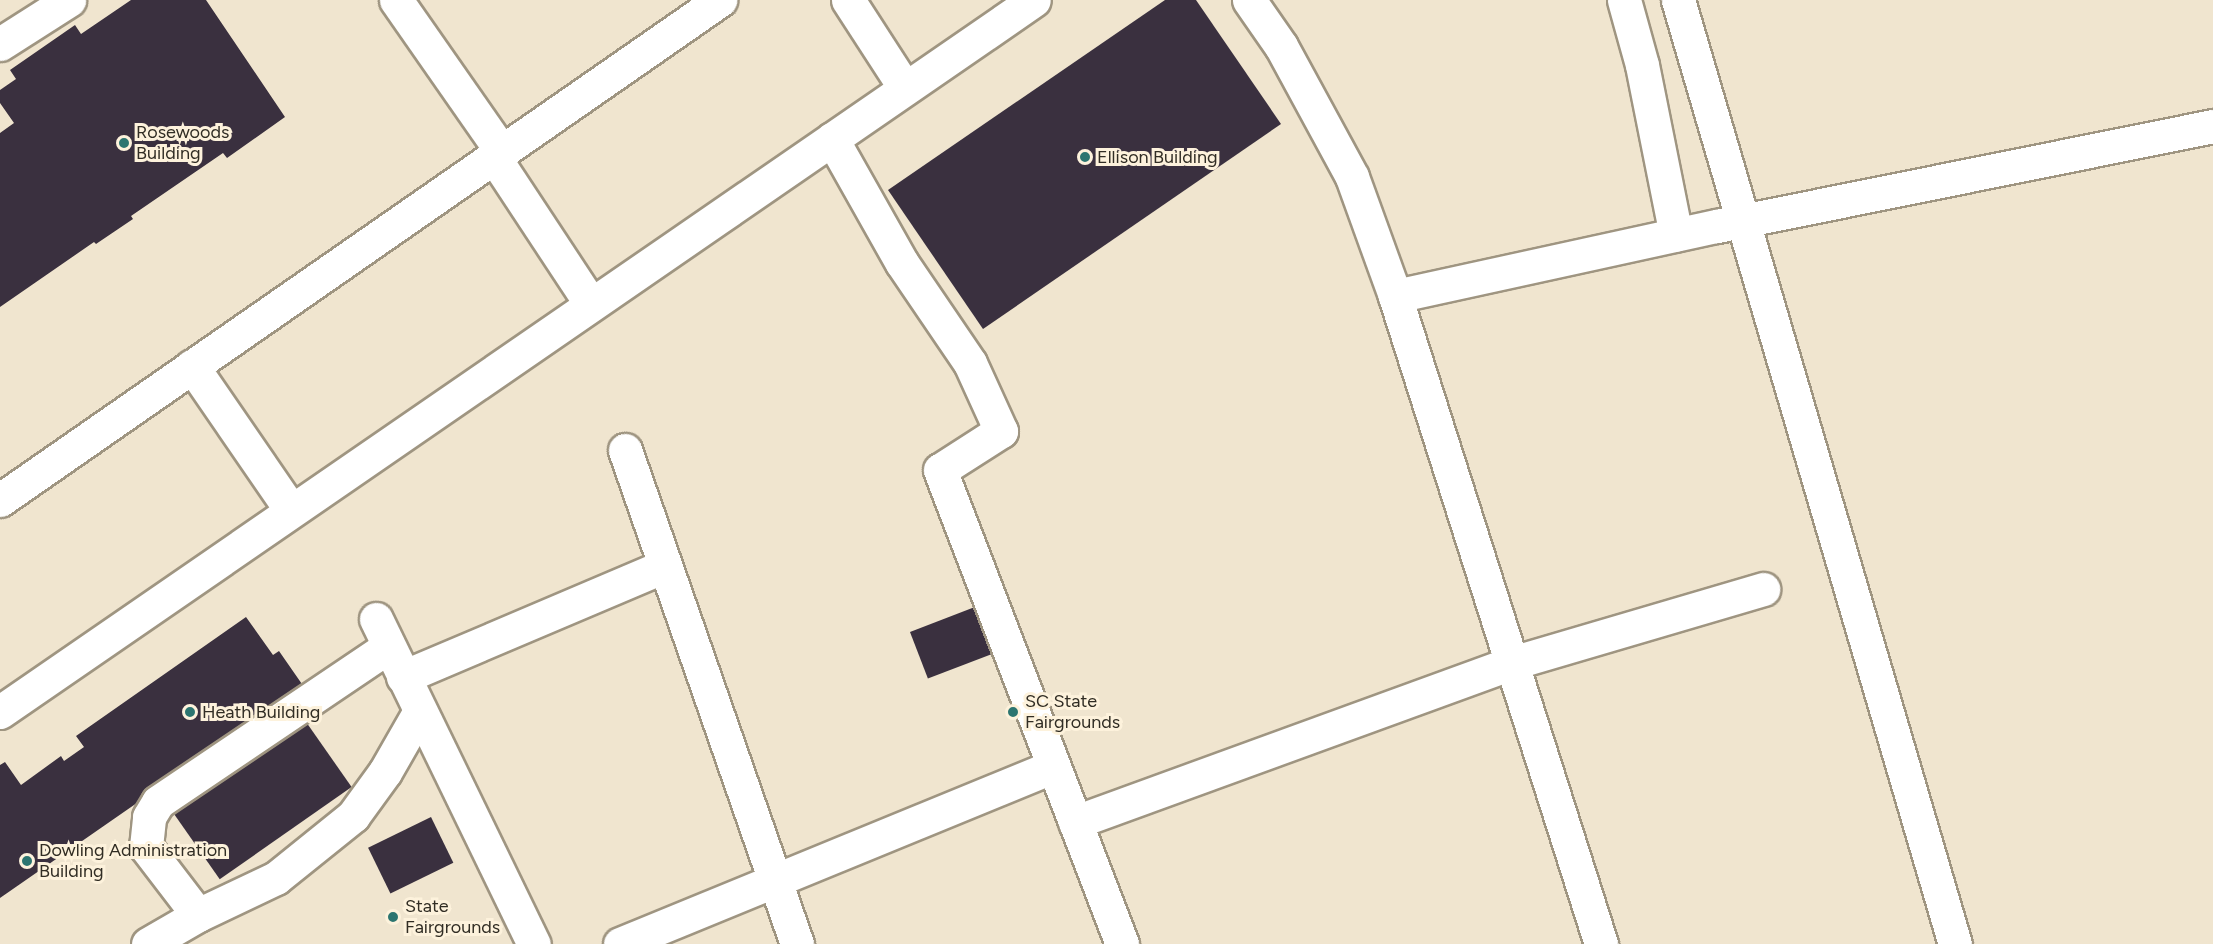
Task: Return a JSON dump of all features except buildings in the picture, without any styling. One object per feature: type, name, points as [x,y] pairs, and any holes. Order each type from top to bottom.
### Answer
[{"type":"lane","points":[[0,44],[69,0]]},
{"type":"lane","points":[[396,0],[498,154],[591,303]]},
{"type":"lane","points":[[0,500],[720,0]]},
{"type":"lane","points":[[848,0],[905,88]]},
{"type":"lane","points":[[0,712],[1034,0]]},
{"type":"lane","points":[[1249,0],[1281,46],[1352,177],[1395,296],[1601,944]]},
{"type":"lane","points":[[1624,0],[1642,65],[1676,235]]},
{"type":"lane","points":[[1678,0],[1955,944]]},
{"type":"lane","points":[[1395,296],[1741,221],[2213,126]]},
{"type":"lane","points":[[832,139],[902,263],[970,363],[1001,431],[940,471],[1122,944]]},
{"type":"lane","points":[[192,366],[291,510]]},
{"type":"lane","points":[[625,450],[797,944]]},
{"type":"lane","points":[[403,677],[664,566]]},
{"type":"lane","points":[[1075,822],[1512,663],[1762,589]]},
{"type":"lane","points":[[198,915],[147,847],[149,817],[158,802],[382,633],[534,944]]},
{"type":"lane","points":[[148,944],[198,915],[276,878],[352,816],[385,772],[420,711]]},
{"type":"lane","points":[[620,944],[1053,766]]},
{"type":"place","name":"Rosewoods Building","points":[[124,143]]},
{"type":"place","name":"Ellison Building","points":[[1085,157]]},
{"type":"place","name":"Heath Building","points":[[190,712]]},
{"type":"place","name":"SC State Fairgrounds","points":[[1013,712]]},
{"type":"place","name":"Dowling Administration Building","points":[[27,861]]},
{"type":"place","name":"State Fairgrounds","points":[[393,917]]}]
